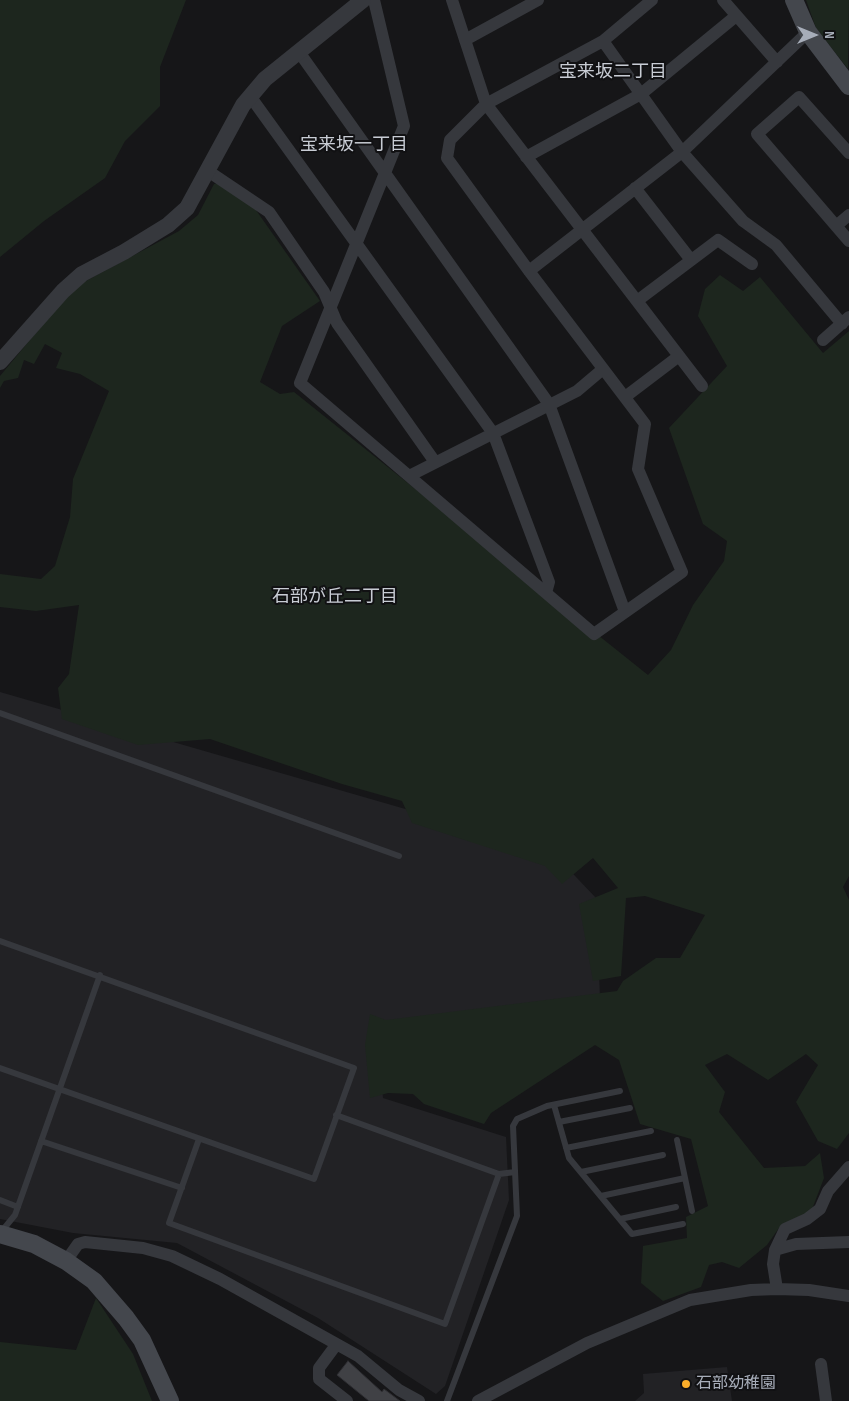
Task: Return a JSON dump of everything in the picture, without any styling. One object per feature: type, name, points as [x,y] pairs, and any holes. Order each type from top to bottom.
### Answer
[{"type":"main road","points":[[794,0],[808,32],[849,86]]},
{"type":"main road","points":[[0,1233],[34,1244],[66,1261],[94,1282],[126,1318],[142,1340],[170,1401]]},
{"type":"street","points":[[0,362],[63,291],[82,274],[132,248],[168,225],[186,208],[243,105],[250,96],[265,79],[363,0]]},
{"type":"street","points":[[374,0],[404,126],[300,383],[594,634],[682,572],[638,469],[645,424],[529,271],[447,158],[450,140],[486,104],[603,41],[652,0]]},
{"type":"street","points":[[452,0],[486,104],[702,386]]},
{"type":"street","points":[[465,40],[538,0]]},
{"type":"street","points":[[723,0],[777,62]]},
{"type":"street","points":[[526,157],[640,94],[736,16]]},
{"type":"street","points":[[529,271],[682,152],[808,32]]},
{"type":"street","points":[[603,41],[682,152],[743,221],[776,244],[845,321],[823,340]]},
{"type":"street","points":[[299,52],[549,404],[625,612]]},
{"type":"street","points":[[250,96],[493,433],[549,582],[546,593]]},
{"type":"street","points":[[849,153],[799,97],[757,134],[849,241]]},
{"type":"street","points":[[208,171],[269,212],[324,292],[337,323],[435,462]]},
{"type":"street","points":[[635,188],[691,260]]},
{"type":"street","points":[[836,226],[849,215]]},
{"type":"street","points":[[637,301],[718,240],[752,264]]},
{"type":"street","points":[[625,398],[679,356]]},
{"type":"street","points":[[408,476],[576,391],[603,369]]},
{"type":"street","points":[[776,1289],[773,1264],[775,1250],[785,1229],[806,1219],[820,1209],[828,1191],[849,1167]]},
{"type":"street","points":[[66,1261],[78,1244],[85,1242],[143,1248],[172,1256],[220,1279],[358,1356],[399,1390],[419,1401]]},
{"type":"street","points":[[775,1250],[796,1244],[849,1242]]},
{"type":"street","points":[[478,1401],[587,1343],[674,1306],[717,1295],[751,1290],[809,1290],[849,1296]]},
{"type":"street","points":[[336,1345],[319,1368],[319,1379],[347,1401]]},
{"type":"street","points":[[821,1364],[826,1401]]},
{"type":"lane","points":[[0,712],[399,856]]},
{"type":"lane","points":[[0,941],[100,975],[354,1068],[314,1179],[0,1068]]},
{"type":"lane","points":[[0,1233],[15,1215],[100,975]]},
{"type":"lane","points":[[447,1401],[517,1216],[512,1132],[517,1119],[554,1105],[620,1091]]},
{"type":"lane","points":[[554,1105],[569,1158],[632,1234],[683,1224]]},
{"type":"lane","points":[[559,1122],[630,1108]]},
{"type":"lane","points":[[336,1115],[498,1174],[515,1172]]},
{"type":"lane","points":[[566,1148],[651,1131]]},
{"type":"lane","points":[[200,1139],[169,1223],[446,1324],[498,1174]]},
{"type":"lane","points":[[677,1140],[692,1211]]},
{"type":"lane","points":[[41,1141],[182,1188]]},
{"type":"lane","points":[[581,1172],[663,1155]]},
{"type":"lane","points":[[601,1196],[685,1178]]},
{"type":"lane","points":[[0,1200],[18,1207]]},
{"type":"lane","points":[[620,1219],[676,1207]]},
{"type":"shaded area","points":[[0,0],[186,0],[160,67],[160,106],[125,141],[105,178],[44,221],[0,257]]},
{"type":"shaded area","points":[[806,0],[849,0],[848,69],[816,28]]},
{"type":"shaded area","points":[[219,183],[251,203],[320,301],[282,326],[260,382],[280,394],[294,392],[648,675],[671,650],[693,605],[724,561],[727,541],[703,524],[669,428],[727,366],[698,316],[705,289],[720,275],[743,291],[760,277],[823,353],[849,331],[849,876],[843,887],[849,900],[849,1133],[837,1149],[818,1141],[796,1102],[818,1065],[806,1054],[768,1080],[727,1054],[705,1065],[725,1092],[719,1112],[764,1168],[805,1166],[820,1153],[824,1178],[811,1212],[779,1228],[767,1245],[739,1268],[722,1262],[709,1265],[701,1287],[663,1301],[641,1283],[643,1246],[687,1238],[686,1217],[708,1206],[691,1139],[640,1124],[619,1060],[595,1045],[491,1113],[484,1124],[424,1104],[413,1094],[388,1093],[370,1098],[365,1045],[370,1014],[386,1020],[617,991],[623,981],[656,958],[680,958],[705,915],[645,896],[626,898],[621,976],[593,981],[579,904],[618,888],[593,858],[562,884],[545,866],[412,823],[402,801],[342,784],[210,739],[138,745],[62,719],[58,688],[69,674],[79,605],[36,611],[0,607],[0,574],[41,579],[55,566],[70,517],[73,479],[109,391],[80,374],[56,368],[62,353],[45,344],[34,364],[24,360],[18,378],[4,381],[0,388],[0,376],[59,305],[82,283],[179,231],[198,215],[214,184]]},
{"type":"shaded area","points":[[0,692],[440,819],[558,858],[596,898],[600,998],[377,1029],[383,1098],[506,1137],[509,1200],[445,1386],[436,1394],[318,1318],[177,1243],[73,1233],[0,1219]]},
{"type":"shaded area","points":[[96,1298],[133,1354],[152,1401],[0,1401],[0,1342],[76,1350]]},
{"type":"shaded area","name":"石部幼稚園","points":[[727,1367],[732,1401],[635,1401],[644,1393],[643,1374]]},
{"type":"building","points":[[348,1361],[382,1392],[384,1389],[400,1401],[369,1401],[337,1375]]},
{"type":"place","name":"石部幼稚園","points":[[686,1384]]},
{"type":"district","name":"宝来坂二丁目","points":[[613,72]]},
{"type":"district","name":"宝来坂一丁目","points":[[354,145]]},
{"type":"district","name":"石部が丘二丁目","points":[[335,597]]}]
